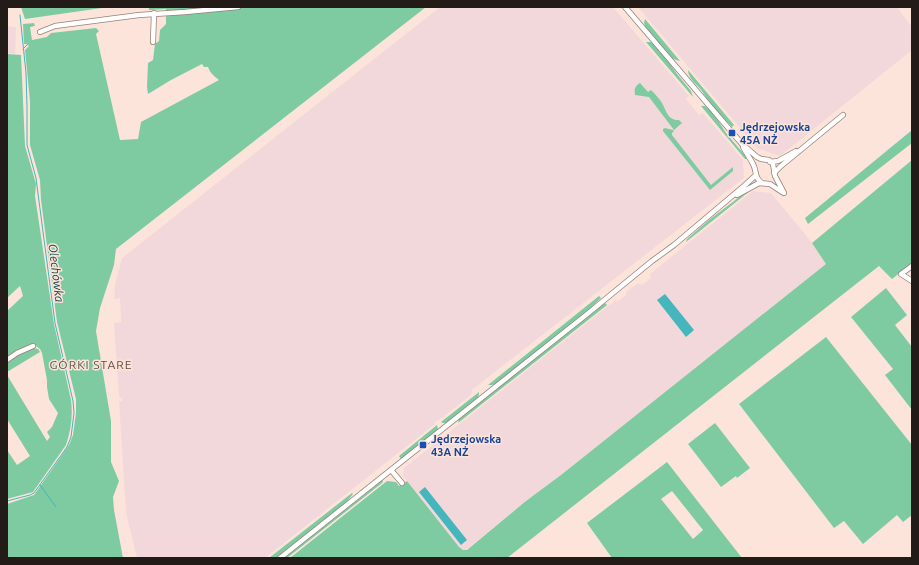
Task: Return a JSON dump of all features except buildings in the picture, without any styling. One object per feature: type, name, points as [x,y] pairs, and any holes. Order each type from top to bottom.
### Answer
[{"type":"street","points":[[40,32],[55,26],[154,13],[238,7]]},
{"type":"street","points":[[626,7],[742,144],[756,157],[770,162],[778,161],[808,144]]},
{"type":"street","points":[[153,42],[154,13]]},
{"type":"street","points":[[768,184],[781,166],[843,115]]},
{"type":"street","points":[[742,144],[753,163],[758,180],[762,183]]},
{"type":"street","points":[[755,168],[764,160]]},
{"type":"street","points":[[726,202],[756,184],[762,183],[772,185],[784,193],[775,175],[773,164],[770,162]]},
{"type":"street","points":[[280,558],[674,245],[756,175]]},
{"type":"street","points":[[912,266],[901,274],[912,281]]},
{"type":"street","points":[[7,360],[17,353],[32,346]]},
{"type":"street","points":[[391,470],[402,483]]},
{"type":"shaded area","points":[[440,7],[613,7],[689,96],[686,99],[699,115],[703,113],[743,160],[744,178],[487,378],[472,390],[471,395],[265,558],[137,558],[126,513],[119,401],[122,401],[122,398],[119,397],[114,323],[121,322],[120,298],[114,299],[115,285],[122,258]]},
{"type":"shaded area","points":[[638,7],[897,7],[912,27],[912,50],[780,156],[757,148]]},
{"type":"shaded area","points":[[7,26],[16,27],[15,54],[7,53]]},
{"type":"shaded area","points":[[753,191],[771,193],[812,243],[827,264],[466,550],[459,547],[403,476],[404,468],[609,305],[626,295],[626,292],[638,283],[642,285],[651,278],[650,274]]},
{"type":"green space","points":[[21,7],[109,7],[25,19]]},
{"type":"green space","points":[[149,7],[426,7],[116,249],[114,265],[100,308],[96,331],[111,421],[111,462],[119,481],[113,497],[123,558],[7,558],[7,504],[34,495],[69,445],[73,435],[76,413],[76,399],[57,322],[41,200],[40,180],[30,145],[30,101],[25,50],[29,46],[24,44],[23,24],[34,23],[35,26],[30,27],[32,40],[47,37],[51,33],[96,28],[99,31],[96,34],[120,140],[138,139],[141,122],[219,80],[211,73],[208,67],[204,67],[202,64],[148,94],[148,63],[153,60],[155,44],[159,41],[160,30],[166,24],[166,9],[149,10]]},
{"type":"green space","points":[[645,19],[680,61],[672,58],[646,28],[644,23]]},
{"type":"green space","points":[[646,42],[653,43],[691,91],[693,97]]},
{"type":"green space","points":[[7,54],[21,55],[25,146],[36,184],[35,196],[54,324],[71,400],[72,417],[66,445],[33,492],[7,499],[7,450],[17,465],[30,456],[7,419],[7,375],[47,441],[50,437],[47,432],[52,427],[58,413],[49,399],[47,380],[40,349],[36,346],[32,346],[7,358],[7,311],[23,296],[20,286],[7,298]]},
{"type":"green space","points":[[688,70],[734,125],[732,127],[713,107],[702,91],[691,79]]},
{"type":"green space","points":[[640,83],[648,92],[651,90],[657,96],[666,112],[672,119],[679,120],[682,123],[674,130],[649,97],[635,95],[635,88]]},
{"type":"green space","points":[[701,106],[705,106],[710,110],[726,133],[748,159],[745,159]]},
{"type":"green space","points":[[665,128],[674,131],[672,135],[711,185],[733,167],[733,171],[710,190],[663,131]]},
{"type":"green space","points":[[912,130],[912,143],[808,224],[805,218]]},
{"type":"green space","points":[[912,160],[912,263],[892,279],[879,266],[507,558],[290,558],[387,481],[396,482],[399,486],[407,481],[459,547],[463,550],[467,550],[526,501],[561,475],[826,264],[812,243]]},
{"type":"green space","points":[[751,190],[686,242],[687,239],[709,220]]},
{"type":"green space","points":[[886,288],[907,315],[895,325],[912,347],[912,410],[885,375],[893,369],[851,317]]},
{"type":"green space","points":[[599,296],[601,298],[584,314],[496,384],[488,385]]},
{"type":"green space","points":[[605,303],[607,305],[458,423],[459,419]]},
{"type":"green space","points":[[826,337],[912,445],[912,515],[903,522],[897,515],[863,544],[844,521],[834,528],[739,404]]},
{"type":"green space","points":[[33,348],[38,349],[40,352],[7,372],[7,361]]},
{"type":"green space","points":[[479,392],[478,398],[446,423],[441,422]]},
{"type":"green space","points":[[715,423],[750,468],[737,478],[736,476],[721,487],[688,444]]},
{"type":"green space","points":[[437,425],[438,430],[401,459],[399,456]]},
{"type":"green space","points":[[667,462],[742,558],[612,558],[587,523]],"holes":[[[672,491],[703,530],[693,539],[661,499]]]},
{"type":"green space","points":[[383,480],[382,483],[287,558],[284,558]]},
{"type":"green space","points":[[352,493],[353,494],[344,505],[278,557],[269,558]]},
{"type":"water","points":[[665,294],[694,330],[686,337],[657,300]]},
{"type":"water","points":[[425,487],[467,540],[461,545],[419,492]]},
{"type":"waterway","name":"Olechówka","points":[[7,501],[34,493],[67,447],[71,437],[74,413],[73,401],[55,323],[36,178],[27,145],[26,73],[20,15]]},
{"type":"waterway","name":"Olechówka","points":[[23,49],[27,45]]},
{"type":"waterway","points":[[40,485],[56,507]]},
{"type":"place","name":"Jędrzejowska 45A NŻ","points":[[732,133]]},
{"type":"place","name":"Jędrzejowska 43A NŻ","points":[[423,445]]},
{"type":"district","name":"GÓRKI STARE","points":[[91,365]]}]
